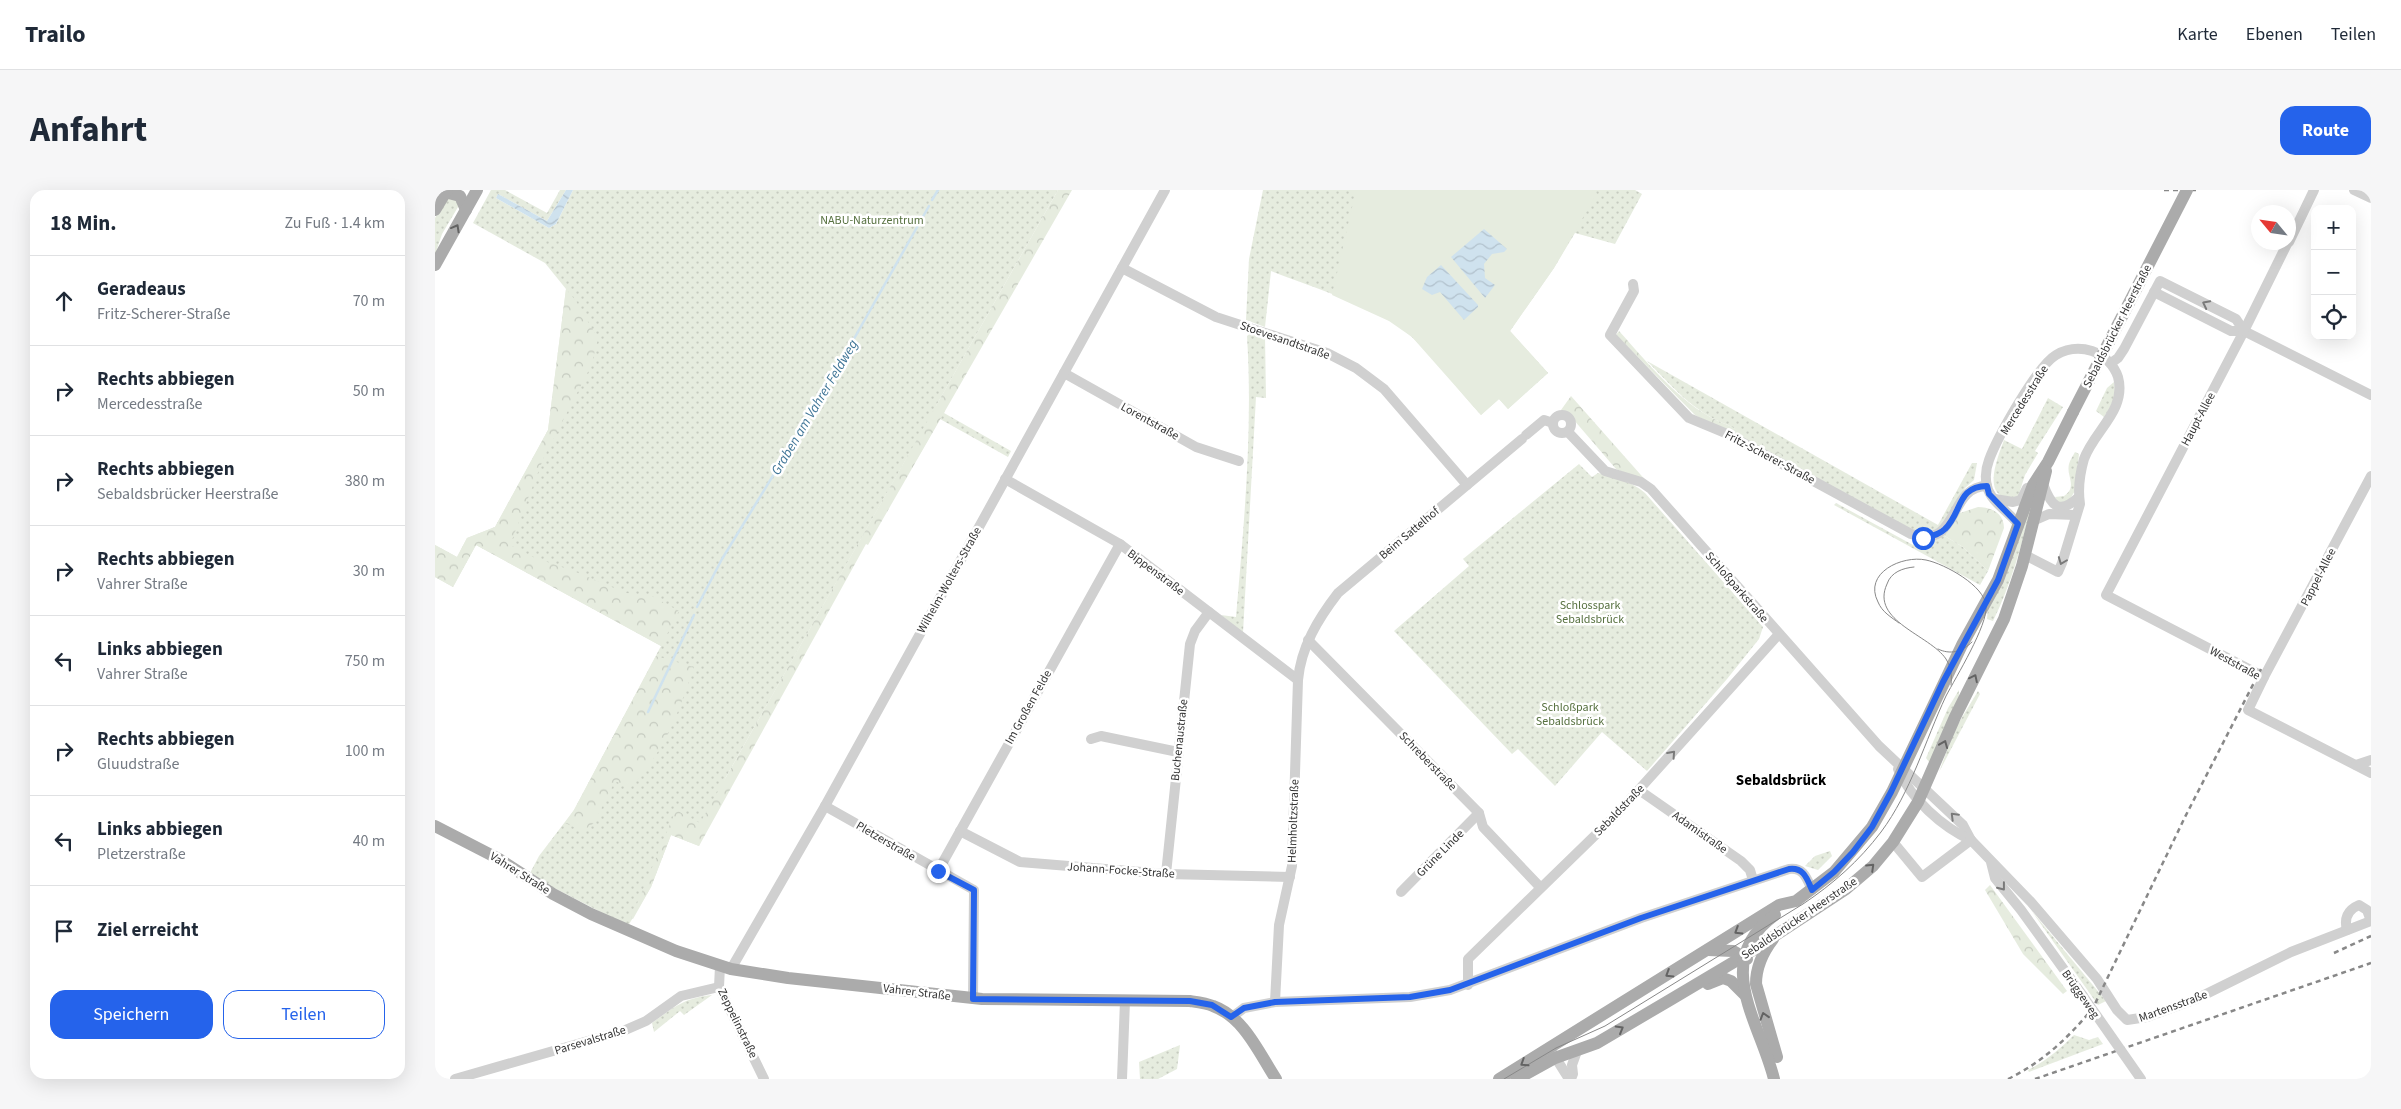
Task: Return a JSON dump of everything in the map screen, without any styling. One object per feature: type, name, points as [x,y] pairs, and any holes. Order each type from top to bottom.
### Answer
[{"type":"main road","points":[[435,266],[477,190]]},
{"type":"main road","name":"Sebaldsbrücker Heerstraße","points":[[1517,1079],[1552,1053],[1707,950],[1779,905],[1796,901],[1812,890],[1834,872],[1872,827],[1899,768],[1998,580],[2018,524],[2048,462],[2187,190]]},
{"type":"main road","points":[[435,210],[446,191],[460,196],[466,210]]},
{"type":"main road","name":"Sebaldsbrücker Heerstraße","points":[[1499,1079],[1552,1053],[1577,1051],[1597,1042],[1744,956],[1846,889],[1873,866],[1893,842],[1918,802],[1955,717],[2004,619],[2025,555],[2033,522],[2038,484]]},
{"type":"main road","name":"Vahrer Straße","points":[[436,830],[499,859],[553,894],[591,914],[653,941],[726,967],[794,979],[973,999],[1190,1001],[1212,1005],[1241,1025],[1276,1079]]},
{"type":"main road","points":[[1774,1079],[1768,1054],[1744,994],[1742,974],[1744,956],[1762,926],[1796,901]]},
{"type":"main road","points":[[1756,974],[1764,954],[1776,935]]},
{"type":"main road","points":[[1707,950],[1733,951],[1744,956],[1756,974],[1759,1000],[1783,1079]]},
{"type":"main road","points":[[1670,1000],[1682,1000],[1719,978],[1731,982],[1744,994]]},
{"type":"street","name":"Wilhelm-Wolters-Straße","points":[[726,967],[825,806],[1165,190]]},
{"type":"street","name":"Haupt-Allee","points":[[2296,226],[2314,190]]},
{"type":"street","points":[[2354,190],[2371,198]]},
{"type":"street","name":"Haupt-Allee","points":[[2106,595],[2244,331],[2284,250]]},
{"type":"street","name":"Stoevesandtstraße","points":[[1122,268],[1216,317],[1319,350],[1356,368],[1384,389],[1467,485]]},
{"type":"street","points":[[2025,555],[2058,572],[2080,504],[2079,497],[2084,458],[2108,421],[2120,393],[2117,376],[2111,363],[2124,350],[2160,281],[2236,319],[2244,331]]},
{"type":"street","name":"Fritz-Scherer-Straße","points":[[1633,284],[1634,291],[1610,335],[1689,418],[1725,433],[1911,534],[1923,538],[1936,535],[1946,528],[1964,496],[1978,486],[1987,486]]},
{"type":"street","points":[[2154,292],[2231,331],[2244,331],[2371,395]]},
{"type":"street","name":"Mercedesstraße","points":[[2018,524],[1993,499],[1987,486],[1986,473],[1989,460],[2020,402],[2042,368],[2055,355],[2072,348],[2084,348],[2096,352],[2111,363]]},
{"type":"street","name":"Lorentstraße","points":[[1064,373],[1196,447],[1239,461]]},
{"type":"street","points":[[1558,415],[1566,415],[1572,424],[1568,432],[1557,432],[1553,423],[1558,415]]},
{"type":"street","name":"Beim Sattelhof","points":[[1308,640],[1324,611],[1338,593],[1544,420],[1553,423]]},
{"type":"street","name":"Schloßparkstraße","points":[[1568,432],[1601,468],[1641,482],[1651,489],[1899,768]]},
{"type":"street","name":"Pappel-Allee","points":[[2264,677],[2371,476]]},
{"type":"street","name":"Bippenstraße","points":[[1005,479],[1120,544],[1298,680]]},
{"type":"street","points":[[1993,499],[2013,502],[2021,500],[2027,487],[2038,484],[2056,506],[2064,507],[2079,497]]},
{"type":"street","points":[[2033,522],[2049,514],[2075,515]]},
{"type":"street","name":"Im Großen Felde","points":[[938,871],[1120,544]]},
{"type":"street","name":"Weststraße","points":[[2106,595],[2264,677],[2248,710],[2371,773]]},
{"type":"street","name":"Buchenaustraße","points":[[1166,874],[1190,644],[1195,631],[1209,612]]},
{"type":"street","name":"Sebaldstraße","points":[[1468,985],[1468,958],[1617,814],[1779,634]]},
{"type":"street","name":"Helmholtzstraße","points":[[1275,1002],[1279,925],[1290,877],[1298,680],[1300,661],[1308,640]]},
{"type":"street","name":"Schreberstraße","points":[[1308,640],[1479,813],[1483,827],[1540,887]]},
{"type":"street","points":[[1091,739],[1101,736],[1178,752]]},
{"type":"street","points":[[2356,765],[2371,760]]},
{"type":"street","name":"Brüggeweg","points":[[1899,768],[1925,788],[1963,825],[1971,840],[2018,888],[2021,910]]},
{"type":"street","name":"Brüggeweg","points":[[1899,768],[1918,802],[1960,835],[1971,840]]},
{"type":"street","name":"Adamistraße","points":[[1639,790],[1741,861],[1750,870],[1753,880]]},
{"type":"street","name":"Pletzerstraße","points":[[825,806],[974,890],[973,999]]},
{"type":"street","name":"Grüne Linde","points":[[1401,892],[1479,813]]},
{"type":"street","name":"Johann-Focke-Straße","points":[[960,831],[1020,862],[1166,874],[1290,877]]},
{"type":"street","points":[[1893,842],[1922,876],[1971,840]]},
{"type":"street","name":"Brüggeweg","points":[[1991,860],[1995,878],[2021,910],[2141,1079]]},
{"type":"street","points":[[1231,1017],[1244,1008],[1275,1002],[1410,997],[1468,985],[1641,918],[1789,869],[1795,868],[1804,873],[1812,890]]},
{"type":"street","name":"Martensstraße","points":[[2018,888],[2097,979],[2117,1010],[2127,1020],[2147,1017],[2196,999],[2291,952],[2371,921],[2367,910],[2359,905],[2353,908],[2346,917],[2347,930]]},
{"type":"street","name":"Zeppelinstraße","points":[[726,967],[719,987],[764,1079]]},
{"type":"street","name":"Parsevalstraße","points":[[455,1079],[623,1031],[646,1020],[681,996],[719,987]]},
{"type":"street","points":[[1122,1079],[1125,1001]]},
{"type":"street","points":[[1552,1053],[1570,1079],[1573,1074],[1572,1065],[1577,1051]]},
{"type":"green space","name":"NABU-Naturzentrum","points":[[491,190],[505,190],[547,213],[560,190],[566,190],[547,221],[498,194],[496,198],[549,228],[556,224],[573,190],[1058,190],[936,406],[945,411],[944,413],[1011,451],[1008,457],[940,419],[917,459],[909,454],[726,777],[699,846],[671,835],[651,887],[628,926],[529,875],[539,856],[574,810],[661,646],[476,545],[453,587],[435,577],[435,545],[457,557],[467,538],[495,527],[548,430],[566,289],[545,263],[473,223]]},
{"type":"green space","points":[[1058,190],[1072,190],[868,545],[866,544],[699,846],[671,835],[651,887],[633,919],[631,918],[676,810],[700,823]]},
{"type":"green space","points":[[1263,190],[1635,190],[1642,194],[1615,244],[1575,233],[1554,268],[1510,331],[1548,373],[1508,409],[1499,399],[1481,415],[1431,356],[1413,338],[1383,317],[1345,299],[1271,271],[1265,327],[1246,320],[1249,259]]},
{"type":"green space","points":[[1356,190],[1592,190],[1597,193],[1554,268],[1510,331],[1548,373],[1508,409],[1499,399],[1481,415],[1412,337],[1389,321],[1332,295]]},
{"type":"green space","points":[[458,198],[458,207],[442,234],[435,255],[435,218],[446,199]]},
{"type":"green space","points":[[566,289],[576,301],[598,339],[591,366],[544,457],[510,545],[533,557],[576,572],[626,593],[650,595],[679,611],[661,646],[476,545],[453,587],[435,577],[435,545],[457,557],[467,538],[495,527],[548,430]]},
{"type":"green space","points":[[1619,331],[1669,385],[1697,409],[1821,475],[1822,482],[1695,415],[1616,335]]},
{"type":"green space","points":[[1252,332],[1265,336],[1266,398],[1256,397],[1243,633],[1221,615],[1236,617],[1245,512],[1248,441],[1249,371],[1247,336]]},
{"type":"green space","points":[[1647,361],[1938,525],[1972,463],[1977,463],[1974,480],[1965,488],[1942,526],[1930,532],[1915,531],[1850,497],[1728,425],[1716,420],[1684,398]]},
{"type":"green space","points":[[2114,382],[2113,400],[2104,417],[2096,411],[2107,388]]},
{"type":"green space","points":[[1571,396],[1648,483],[1616,469],[1573,419],[1561,410]]},
{"type":"green space","points":[[2048,398],[2063,407],[2035,451],[2038,453],[2025,475],[2018,497],[2002,496],[1997,492],[1994,485],[1994,477],[2004,440],[2022,449]]},
{"type":"green space","points":[[2075,452],[2079,454],[2075,491],[2068,502],[2058,503],[2055,497],[2064,496],[2070,489],[2068,468]]},
{"type":"green space","name":"Schlosspark Sebaldsbrück","points":[[1579,464],[1592,477],[1598,473],[1617,478],[1629,482],[1645,493],[1763,627],[1759,639],[1727,679],[1647,771],[1602,732],[1555,786],[1518,749],[1512,754],[1394,631],[1469,566],[1463,559]]},
{"type":"green space","points":[[2033,499],[2021,546],[2006,592],[1993,621],[1987,619],[1988,606]]},
{"type":"green space","points":[[1836,503],[1913,545],[1917,540],[1943,535],[1963,547],[1988,571],[1980,585],[1834,505]]},
{"type":"green space","points":[[1978,507],[1988,508],[1996,512],[2002,518],[2004,528],[1988,571],[1963,547],[1943,535],[1957,514]]},
{"type":"green space","points":[[656,656],[694,667],[676,717],[662,745],[653,760],[630,788],[615,781],[594,823],[583,831],[565,823],[574,810]]},
{"type":"green space","points":[[1959,690],[1959,700],[1932,766],[1926,758],[1948,708]]},
{"type":"green space","points":[[1978,691],[1980,694],[1939,772],[1955,729]]},
{"type":"green space","points":[[1830,851],[1832,856],[1818,870],[1805,866],[1815,856]]},
{"type":"green space","points":[[1990,885],[2067,991],[2063,994],[2023,954],[1985,890]]},
{"type":"green space","points":[[2031,910],[2106,1001],[2098,1005]]},
{"type":"green space","points":[[712,995],[684,1015],[680,1011],[654,1032],[652,1023],[673,1008],[694,998]]},
{"type":"green space","points":[[2074,1035],[2089,1040],[2098,1037],[2103,1044],[2029,1072],[2028,1070],[2053,1054]]},
{"type":"green space","points":[[1180,1045],[1177,1069],[1158,1079],[1140,1079],[1139,1062]]},
{"type":"water","points":[[566,190],[573,190],[556,224],[549,228],[496,198],[498,194],[547,221]]},
{"type":"water","points":[[1484,229],[1507,249],[1504,252],[1492,254],[1484,264],[1485,278],[1495,285],[1485,298],[1451,257]]},
{"type":"water","points":[[1441,265],[1478,305],[1464,320],[1440,292],[1432,295],[1422,289],[1427,277]]},
{"type":"waterway","name":"Graben am Vahrer Feldweg","points":[[932,200],[938,190]]},
{"type":"waterway","name":"Graben am Vahrer Feldweg","points":[[697,607],[722,559],[820,399],[929,206]]},
{"type":"waterway","name":"Graben am Vahrer Feldweg","points":[[648,712],[694,615]]},
{"type":"tram line","points":[[1504,1079],[1556,1048],[1605,1026],[1803,904],[1845,871],[1873,843],[1892,817],[1901,800],[1946,696],[1977,638],[1986,606],[1984,598],[1979,591],[1953,571],[1926,560],[1906,560],[1887,568],[1876,582],[1875,592],[1880,606],[1899,623]]},
{"type":"tram line","points":[[1914,567],[1898,571],[1891,576],[1884,597],[1887,608],[1894,618],[1928,642],[1946,659],[1951,671],[1951,685]]},
{"type":"tram line","points":[[1938,649],[1956,652],[1972,642]]},
{"type":"railway","points":[[2164,190],[2200,190]]},
{"type":"railway","points":[[2008,1079],[2033,1065],[2055,1048],[2093,1008],[2185,817],[2261,669]]},
{"type":"railway","points":[[2334,953],[2371,936]]},
{"type":"railway","points":[[2035,1079],[2371,963]]},
{"type":"district","name":"Sebaldsbrück","points":[[1781,780]]},
{"type":"route","points":[[938,871],[974,890],[973,999],[1190,1001],[1212,1005],[1226,1012],[1231,1017],[1244,1008],[1275,1002],[1410,997],[1450,990],[1468,985],[1641,918],[1789,869],[1799,869],[1804,873],[1812,890],[1834,872],[1853,852],[1872,827],[1900,774],[1943,682],[1998,580],[2018,524],[2011,514],[1993,499],[1989,494],[1987,486],[1978,486],[1964,496],[1946,528],[1936,535],[1923,538]]},
{"type":"park label","name":"Schloßpark Sebaldsbrück","points":[[1570,714]]}]
